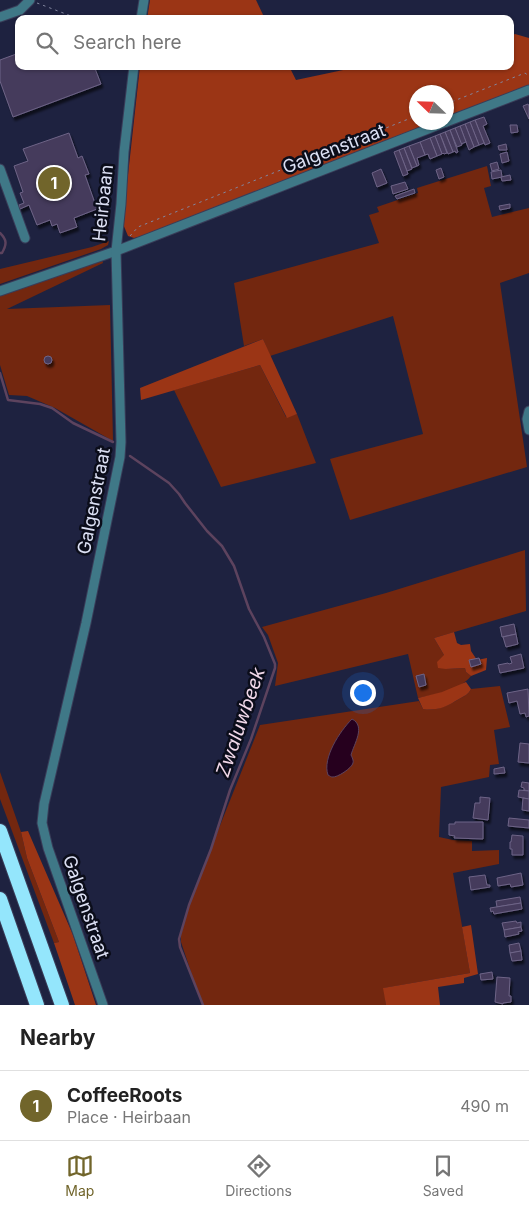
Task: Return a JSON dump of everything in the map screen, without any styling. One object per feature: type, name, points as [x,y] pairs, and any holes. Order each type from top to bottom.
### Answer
[{"type":"highway","points":[[0,831],[62,1005]]},
{"type":"highway","points":[[0,899],[37,1005]]},
{"type":"street","points":[[0,17],[20,10],[30,0]]},
{"type":"street","points":[[142,15],[144,0]]},
{"type":"street","name":"Heirbaan","points":[[0,290],[116,251],[124,152],[134,70]]},
{"type":"street","name":"Galgenstraat","points":[[454,119],[529,90]]},
{"type":"street","name":"Galgenstraat","points":[[103,1005],[48,848],[42,823],[44,804],[86,623],[122,442],[116,251],[426,130]]},
{"type":"street","points":[[0,170],[25,238]]},
{"type":"street","points":[[529,411],[527,419],[529,430]]},
{"type":"path","points":[[30,0],[69,15]]},
{"type":"path","points":[[454,101],[525,73],[529,76]]},
{"type":"path","points":[[116,251],[138,227],[409,119]]},
{"type":"shaded area","points":[[150,0],[256,0],[263,15],[148,15]]},
{"type":"shaded area","points":[[515,34],[529,38],[529,86],[454,115],[454,85],[409,85],[409,130],[418,130],[143,236],[134,238],[128,236],[123,224],[140,70],[291,70],[296,80],[343,70],[514,70]]},
{"type":"shaded area","points":[[487,166],[491,186],[484,188],[492,217],[529,208],[529,273],[500,283],[527,467],[350,520],[330,459],[423,434],[393,316],[270,356],[263,339],[244,346],[234,283],[379,243],[369,215],[379,212],[377,207],[418,193],[417,188]]},
{"type":"shaded area","points":[[109,241],[108,245],[101,249],[0,284],[0,269],[92,247]]},
{"type":"shaded area","points":[[102,259],[103,263],[7,309],[110,305],[113,441],[55,408],[27,396],[9,395],[0,365],[0,296]]},
{"type":"shaded area","points":[[263,339],[297,414],[287,418],[260,365],[141,400],[140,388]]},
{"type":"shaded area","points":[[260,365],[286,417],[297,414],[316,463],[221,487],[174,390]]},
{"type":"shaded area","points":[[525,550],[526,611],[434,638],[444,655],[446,669],[465,668],[466,672],[471,676],[460,685],[447,691],[418,698],[408,654],[275,686],[278,663],[268,635],[262,627],[386,593]]},
{"type":"shaded area","points":[[454,632],[457,643],[461,645],[470,644],[471,651],[477,660],[487,658],[486,670],[471,676],[466,672],[465,668],[438,668],[437,662],[444,655],[434,638]]},
{"type":"shaded area","points":[[466,682],[471,689],[469,693],[442,708],[423,709],[418,698],[442,692]]},
{"type":"shaded area","points":[[500,686],[510,727],[494,730],[499,764],[490,765],[489,777],[441,787],[439,837],[472,841],[472,851],[499,850],[499,864],[453,873],[470,973],[384,988],[386,1005],[202,1005],[181,942],[181,935],[190,901],[260,725],[419,701],[423,709],[437,709],[464,696],[471,689]]},
{"type":"shaded area","points":[[352,719],[356,722],[359,731],[351,755],[353,763],[344,772],[331,777],[328,775],[327,768],[330,753],[342,730]]},
{"type":"shaded area","points":[[0,772],[21,832],[27,858],[59,942],[54,943],[0,799]]},
{"type":"shaded area","points":[[28,831],[73,935],[96,1005],[75,1005],[54,943],[59,942],[27,858],[21,832]]},
{"type":"shaded area","points":[[471,925],[478,974],[464,978],[464,983],[438,987],[440,1005],[386,1005],[383,988],[470,973],[462,927]]},
{"type":"building","points":[[15,54],[15,70],[96,70],[101,84],[13,117],[0,81],[0,60]]},
{"type":"building","points":[[528,104],[529,106],[529,119],[523,106]]},
{"type":"building","points":[[484,117],[487,124],[483,126],[490,143],[485,145],[475,120]]},
{"type":"building","points":[[475,120],[484,143],[479,145],[470,122]]},
{"type":"building","points":[[470,122],[479,145],[474,147],[465,124]]},
{"type":"building","points":[[465,124],[474,147],[469,150],[460,126]]},
{"type":"building","points":[[510,125],[517,125],[518,132],[511,133]]},
{"type":"building","points":[[460,126],[466,142],[461,144],[455,128]]},
{"type":"building","points":[[454,128],[462,145],[457,147],[450,130]]},
{"type":"building","points":[[450,130],[458,152],[453,152],[445,132]]},
{"type":"building","points":[[445,132],[453,152],[448,154],[440,134]]},
{"type":"building","points":[[69,133],[78,158],[82,156],[89,174],[85,175],[97,209],[74,218],[77,227],[60,233],[57,224],[52,226],[50,220],[37,225],[29,205],[20,209],[19,205],[24,203],[20,193],[23,192],[14,166],[28,161],[23,149]]},
{"type":"building","points":[[440,134],[447,153],[444,154],[442,154],[435,136]]},
{"type":"building","points":[[435,136],[442,154],[437,156],[430,138]]},
{"type":"building","points":[[430,138],[437,156],[430,159],[428,154],[425,155],[420,142]]},
{"type":"building","points":[[420,142],[425,155],[417,158],[419,165],[417,166],[409,146]]},
{"type":"building","points":[[506,144],[507,150],[499,150],[498,146]]},
{"type":"building","points":[[409,146],[417,166],[412,168],[404,148]]},
{"type":"building","points":[[404,148],[412,169],[407,171],[399,150]]},
{"type":"building","points":[[399,150],[408,174],[403,176],[394,152]]},
{"type":"building","points":[[507,152],[509,161],[502,163],[500,154]]},
{"type":"building","points":[[497,162],[499,169],[492,171],[490,164]]},
{"type":"building","points":[[441,168],[444,177],[439,179],[436,170]]},
{"type":"building","points":[[381,169],[387,183],[377,187],[372,173]]},
{"type":"building","points":[[501,170],[502,177],[492,179],[491,172]]},
{"type":"building","points":[[510,175],[511,180],[502,181],[501,177]]},
{"type":"building","points":[[405,182],[408,189],[393,194],[391,186]]},
{"type":"building","points":[[414,189],[415,193],[397,199],[395,196]]},
{"type":"building","points":[[510,204],[510,208],[500,210],[499,206]]},
{"type":"building","points":[[48,356],[52,360],[48,364],[44,360]]},
{"type":"building","points":[[514,624],[516,634],[502,637],[500,627]]},
{"type":"building","points":[[516,634],[518,644],[506,647],[503,637]]},
{"type":"building","points":[[521,654],[524,668],[500,673],[498,665],[512,663],[510,657]]},
{"type":"building","points":[[479,658],[481,664],[471,667],[469,660]]},
{"type":"building","points":[[424,674],[426,685],[419,687],[416,676]]},
{"type":"building","points":[[528,689],[529,716],[526,717],[525,713],[520,714],[517,701],[509,703],[507,693]]},
{"type":"building","points":[[520,743],[529,744],[529,763],[518,762]]},
{"type":"building","points":[[504,767],[505,773],[494,774],[494,769]]},
{"type":"building","points":[[522,782],[529,783],[529,791],[521,787]]},
{"type":"building","points":[[519,790],[529,791],[529,799],[518,797]]},
{"type":"building","points":[[480,797],[490,798],[488,820],[473,818],[475,803],[480,803]]},
{"type":"building","points":[[523,798],[529,799],[529,811],[522,810]]},
{"type":"building","points":[[509,818],[529,820],[529,828],[508,826]]},
{"type":"building","points":[[455,822],[483,822],[483,839],[454,838],[455,836],[449,835],[449,824],[455,824]]},
{"type":"building","points":[[512,835],[523,836],[523,855],[512,855],[510,842]]},
{"type":"building","points":[[521,873],[523,885],[511,887],[510,884],[498,886],[497,878]]},
{"type":"building","points":[[485,875],[487,885],[490,885],[490,887],[471,890],[469,877]]},
{"type":"building","points":[[520,897],[521,903],[497,907],[496,901]]},
{"type":"building","points":[[521,903],[522,909],[494,914],[490,908]]},
{"type":"building","points":[[516,921],[517,923],[521,922],[521,927],[504,930],[502,923]]},
{"type":"building","points":[[521,927],[522,931],[518,932],[519,934],[505,937],[504,930]]},
{"type":"building","points":[[519,943],[521,951],[510,953],[509,945]]},
{"type":"building","points":[[521,951],[522,960],[512,961],[510,953]]},
{"type":"building","points":[[492,972],[493,979],[481,980],[480,974]]},
{"type":"building","points":[[497,977],[510,978],[509,996],[511,996],[511,1002],[503,1004],[495,1002]]},
{"type":"waterway","name":"Zwaluwbeek","points":[[0,233],[5,242],[4,250],[0,253]]},
{"type":"waterway","name":"Zwaluwbeek","points":[[0,373],[8,400],[40,404],[52,408],[73,423],[113,442]]},
{"type":"waterway","name":"Zwaluwbeek","points":[[130,456],[169,483],[207,531],[222,546],[234,566],[249,609],[264,637],[275,664],[251,739],[230,790],[211,849],[189,905],[179,939],[180,947],[203,1005]]},
{"type":"place","name":"CoffeeRoots","points":[[54,183]]}]
